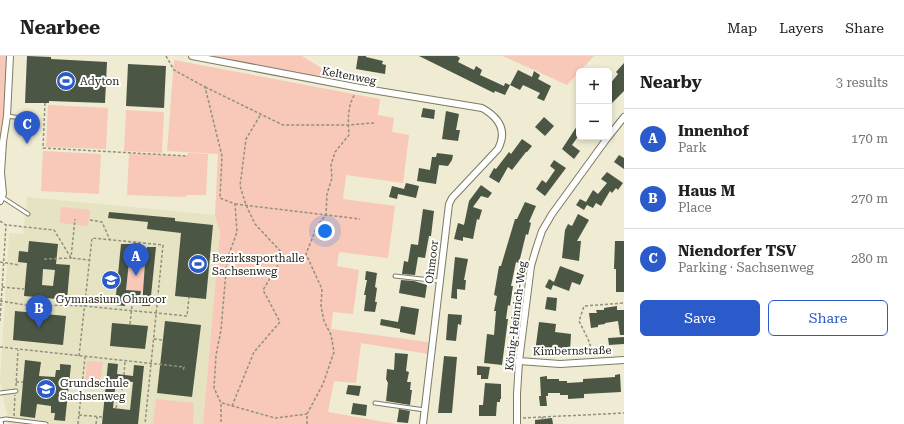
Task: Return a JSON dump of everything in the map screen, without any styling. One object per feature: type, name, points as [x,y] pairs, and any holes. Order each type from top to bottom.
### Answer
[{"type":"street","points":[[1,199],[1,173],[3,142],[7,116],[10,56]]},
{"type":"street","name":"Keltenweg","points":[[192,56],[360,88],[482,108],[498,121]]},
{"type":"street","name":"König-Heinrich-Weg","points":[[612,132],[624,116]]},
{"type":"street","name":"Ohmoor","points":[[423,424],[449,204],[452,198],[498,149],[502,130],[498,121]]},
{"type":"street","name":"König-Heinrich-Weg","points":[[517,421],[517,394],[531,266],[542,231],[552,214],[606,140]]},
{"type":"street","name":"Kimbernstraße","points":[[520,361],[560,364],[624,360]]},
{"type":"lane","points":[[7,116],[21,118]]},
{"type":"lane","points":[[1,199],[28,214]]},
{"type":"lane","points":[[395,276],[440,281]]},
{"type":"lane","points":[[0,393],[16,391]]},
{"type":"lane","points":[[375,403],[425,410]]},
{"type":"lane","points":[[0,420],[6,419],[46,424]]},
{"type":"path","points":[[166,56],[174,70],[205,87],[283,125],[348,125],[374,123]]},
{"type":"path","points":[[205,87],[222,156],[220,198],[235,204],[360,219]]},
{"type":"path","points":[[308,424],[308,414],[323,384],[334,352],[331,336],[324,322],[321,306],[322,289],[306,254],[317,226],[326,215],[327,194],[332,178],[331,164],[335,152],[349,135],[348,125],[350,101],[360,88]]},
{"type":"path","points":[[45,103],[43,148],[188,156]]},
{"type":"path","points":[[232,406],[254,352],[280,322],[263,290],[284,255],[254,224],[240,186],[246,139],[261,114]]},
{"type":"path","points":[[221,424],[221,403],[214,388],[216,355],[222,330],[227,260],[237,232],[235,204]]},
{"type":"path","points":[[71,258],[75,219]]},
{"type":"path","points":[[90,220],[102,222],[110,240]]},
{"type":"path","points":[[0,221],[6,225],[54,230],[71,258]]},
{"type":"path","points":[[0,321],[6,225]]},
{"type":"path","points":[[79,356],[92,238],[163,245],[145,424]]},
{"type":"path","points":[[138,256],[139,242]]},
{"type":"path","points":[[44,259],[71,258],[89,260]]},
{"type":"path","points":[[0,262],[20,265]]},
{"type":"path","points":[[2,287],[24,289]]},
{"type":"path","points":[[130,324],[132,296]]},
{"type":"path","points":[[1,301],[38,307],[61,305],[84,306],[188,316],[189,297]]},
{"type":"path","points":[[38,298],[38,307]]},
{"type":"path","points":[[61,300],[61,305]]},
{"type":"path","points":[[594,362],[594,356],[588,339],[579,321],[584,306],[624,303]]},
{"type":"path","points":[[154,339],[163,340]]},
{"type":"path","points":[[0,347],[184,367],[183,371]]},
{"type":"path","points":[[14,420],[18,350]]},
{"type":"path","points":[[78,424],[85,357]]},
{"type":"path","points":[[124,375],[125,361]]},
{"type":"path","points":[[116,408],[116,403],[121,400],[122,388],[120,385],[120,380]]},
{"type":"path","points":[[16,382],[23,382]]},
{"type":"path","points":[[221,403],[275,418],[308,414]]},
{"type":"path","points":[[517,421],[542,417],[624,413]]},
{"type":"path","points":[[79,414],[103,417]]},
{"type":"path","points":[[96,424],[97,417]]},
{"type":"path","points":[[542,417],[543,421]]},
{"type":"shaded area","points":[[0,56],[7,56],[4,116],[0,139]]},
{"type":"shaded area","points":[[212,56],[302,56],[344,82]]},
{"type":"shaded area","points":[[503,56],[594,56],[583,68],[576,68],[576,75],[567,85]]},
{"type":"shaded area","points":[[174,60],[380,99],[378,115],[394,118],[392,132],[409,135],[403,183],[346,175],[343,199],[395,206],[388,258],[339,252],[337,266],[359,270],[353,314],[333,312],[331,329],[428,342],[428,354],[361,343],[356,383],[334,381],[328,412],[396,424],[203,424],[220,232],[215,215],[218,154],[167,151]]},
{"type":"shaded area","points":[[48,105],[108,108],[106,149],[46,147]]},
{"type":"shaded area","points":[[126,110],[164,112],[162,153],[124,151]]},
{"type":"shaded area","points":[[43,151],[101,154],[99,194],[41,191]]},
{"type":"shaded area","points":[[129,153],[187,156],[188,153],[208,154],[206,195],[186,195],[186,197],[127,195]]},
{"type":"shaded area","name":"Gymnasium Ohmoor","points":[[27,197],[215,215],[220,232],[203,424],[9,424],[0,381],[9,233],[23,234]]},
{"type":"shaded area","points":[[61,207],[90,210],[88,226],[60,223]]},
{"type":"shaded area","points":[[129,262],[145,263],[143,291],[126,290]]},
{"type":"shaded area","points":[[87,361],[103,362],[100,384],[85,382]]},
{"type":"shaded area","points":[[156,399],[194,403],[193,424],[153,424]]},
{"type":"building","name":"Adyton","points":[[27,56],[107,62],[105,103],[49,101],[49,103],[25,103]]},
{"type":"building","points":[[358,56],[366,56],[383,61],[382,64],[386,65],[385,74],[356,69]]},
{"type":"building","points":[[419,56],[457,56],[460,58],[458,62],[474,70],[476,66],[482,70],[480,75],[504,86],[505,83],[510,85],[505,95],[495,91],[494,93]]},
{"type":"building","points":[[624,63],[624,91],[612,103],[612,81],[618,74],[616,72]]},
{"type":"building","points":[[128,64],[166,66],[164,108],[126,106]]},
{"type":"building","points":[[518,70],[532,77],[534,71],[540,75],[538,79],[551,86],[544,101],[537,98],[540,93],[523,85],[520,90],[510,85]]},
{"type":"building","points":[[423,108],[435,110],[434,119],[421,117]]},
{"type":"building","points":[[446,111],[459,114],[456,130],[460,130],[458,141],[442,139]]},
{"type":"building","points":[[544,117],[554,126],[545,136],[535,127]]},
{"type":"building","points":[[576,128],[576,139],[572,145],[580,151],[574,159],[562,149]]},
{"type":"building","points":[[522,139],[532,146],[512,170],[508,167],[499,183],[489,177],[494,168],[496,169],[509,152],[511,154]]},
{"type":"building","points":[[437,153],[453,155],[448,166],[439,165],[436,184],[417,181],[419,168],[430,170],[432,157],[436,157]]},
{"type":"building","points":[[619,155],[624,158],[624,169],[614,162]]},
{"type":"building","points":[[554,160],[566,168],[545,196],[536,189],[542,180],[546,183],[555,170],[550,166]]},
{"type":"building","points":[[607,172],[623,183],[618,190],[616,188],[612,193],[610,191],[601,206],[596,203],[593,208],[587,205],[584,210],[576,205],[580,199],[586,202],[593,190],[598,194],[607,183],[601,179]]},
{"type":"building","points":[[406,183],[419,186],[416,198],[398,194],[397,199],[389,197],[392,186],[404,189]]},
{"type":"building","points":[[481,185],[492,193],[488,198],[481,196],[473,207],[482,210],[479,220],[477,219],[473,239],[463,237],[463,241],[454,239],[458,223],[464,225],[469,201]]},
{"type":"building","points":[[525,202],[536,206],[529,222],[531,223],[528,235],[526,234],[519,263],[516,262],[511,286],[513,286],[510,306],[508,305],[506,319],[508,319],[502,365],[484,363],[487,334],[494,335],[496,311],[494,311],[497,296],[494,295],[499,266],[501,266],[515,219],[517,219]]},
{"type":"building","points":[[423,209],[434,211],[431,236],[429,236],[425,258],[418,257],[415,275],[402,274],[404,261],[408,262],[411,244],[418,245]]},
{"type":"building","points":[[109,212],[175,218],[175,221],[213,225],[206,299],[175,296],[181,233],[147,229],[148,222],[108,218]]},
{"type":"building","points":[[578,214],[589,220],[577,241],[581,241],[579,261],[562,258],[565,230],[568,224],[572,226]]},
{"type":"building","points":[[29,241],[58,244],[56,264],[70,265],[67,300],[24,296],[27,263],[18,262],[19,251],[28,252]],"holes":[[[43,269],[55,270],[53,286],[42,285]]]},
{"type":"building","points":[[615,241],[624,241],[624,292],[616,292],[616,269],[614,269]]},
{"type":"building","points":[[121,244],[131,244],[130,255],[146,257],[147,247],[156,247],[150,306],[142,306],[145,263],[129,262],[126,290],[141,291],[140,296],[126,295],[125,306],[115,305]]},
{"type":"building","points":[[455,257],[468,259],[464,280],[466,280],[465,290],[457,289],[457,299],[451,298]]},
{"type":"building","points":[[560,266],[584,275],[580,285],[572,282],[569,291],[553,285],[551,290],[545,287],[549,279],[554,282]]},
{"type":"building","points":[[366,271],[377,273],[375,302],[377,302],[375,312],[364,311],[366,295],[364,295],[367,280],[365,280]]},
{"type":"building","points":[[401,280],[414,281],[427,285],[425,298],[399,293]]},
{"type":"building","points":[[547,297],[557,298],[556,311],[545,309]]},
{"type":"building","points":[[401,306],[419,309],[415,335],[400,332],[400,329],[380,325],[381,319],[398,322]]},
{"type":"building","points":[[617,306],[617,310],[624,310],[624,335],[620,335],[618,321],[605,323],[598,325],[598,327],[591,328],[589,313],[597,313],[596,310],[604,310],[604,308]]},
{"type":"building","points":[[15,311],[66,316],[63,345],[13,340]]},
{"type":"building","points":[[448,314],[462,315],[461,325],[458,324],[456,341],[446,340]]},
{"type":"building","points":[[165,321],[201,325],[192,397],[157,393]]},
{"type":"building","points":[[539,322],[556,324],[555,332],[571,334],[570,350],[553,348],[552,354],[535,352]]},
{"type":"building","points":[[112,323],[148,326],[145,349],[110,346]]},
{"type":"building","points":[[624,337],[624,344],[609,345],[608,338]]},
{"type":"building","points":[[395,353],[408,354],[406,371],[409,372],[407,382],[411,382],[410,390],[412,390],[410,405],[386,401],[388,382],[386,380],[387,369],[394,370]]},
{"type":"building","points":[[444,356],[457,357],[452,413],[438,413]]},
{"type":"building","name":"Grundschule Sachsenweg","points":[[25,360],[41,362],[39,376],[55,377],[56,370],[60,370],[60,364],[71,365],[65,421],[54,420],[55,413],[51,413],[51,406],[37,404],[35,418],[20,416]]},
{"type":"building","points":[[108,363],[118,364],[117,374],[133,376],[134,365],[144,366],[138,424],[102,424]],"holes":[[[116,380],[133,382],[130,410],[113,408]]]},
{"type":"building","points":[[477,366],[490,367],[488,379],[481,379],[481,375],[477,375]]},
{"type":"building","points":[[620,374],[621,392],[584,394],[584,398],[568,399],[568,395],[560,395],[560,393],[548,393],[548,396],[541,396],[540,377],[547,376],[547,379],[559,379],[559,381],[567,381],[567,383],[583,382],[583,379],[615,377],[615,375]]},
{"type":"building","points":[[485,383],[501,384],[501,399],[500,402],[497,402],[496,416],[479,416],[479,405],[483,405]]},
{"type":"building","points":[[348,385],[361,386],[359,396],[346,394]]},
{"type":"building","points":[[539,396],[546,396],[547,406],[540,406]]},
{"type":"building","points":[[353,403],[367,405],[366,416],[351,414]]},
{"type":"building","points":[[399,409],[410,411],[408,423],[397,422]]},
{"type":"building","points":[[552,418],[553,424],[535,424],[535,420]]},
{"type":"place","name":"Adyton","points":[[66,81]]},
{"type":"place","name":"Niendorfer TSV","points":[[27,144]]},
{"type":"place","name":"Bezirkssporthalle Sachsenweg","points":[[198,264]]},
{"type":"place","name":"Innenhof","points":[[136,276]]},
{"type":"place","name":"Gymnasium Ohmoor","points":[[111,280]]},
{"type":"place","name":"Haus M","points":[[39,328]]},
{"type":"place","name":"Grundschule Sachsenweg","points":[[46,389]]}]
